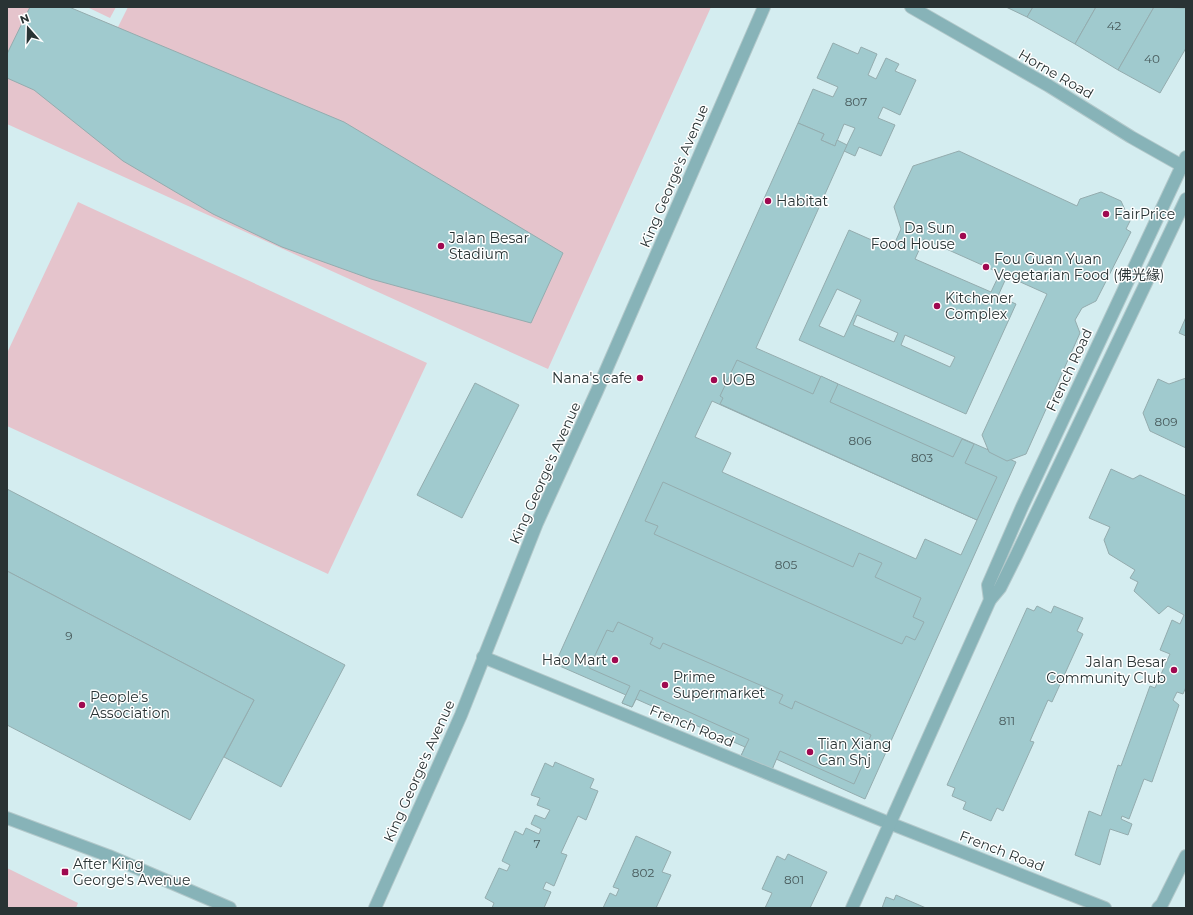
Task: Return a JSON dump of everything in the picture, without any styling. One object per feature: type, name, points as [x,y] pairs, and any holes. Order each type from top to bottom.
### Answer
[{"type":"street","name":"King George's Avenue","points":[[375,908],[461,715],[537,523],[597,391],[764,7]]},
{"type":"street","name":"Horne Road","points":[[911,7],[1184,163]]},
{"type":"street","name":"French Road","points":[[990,600],[988,585],[1022,507],[1184,163]]},
{"type":"street","name":"French Road","points":[[852,908],[990,600],[1000,588],[1007,575],[1186,199]]},
{"type":"street","name":"French Road","points":[[483,657],[889,823],[1105,908]]},
{"type":"street","points":[[7,818],[109,856],[230,908]]},
{"type":"street","points":[[1158,908],[1162,904],[1186,856]]},
{"type":"shaded area","name":"Jalan Besar Stadium","points":[[7,7],[66,7],[118,27],[128,7],[711,7],[548,369],[7,124]]},
{"type":"shaded area","points":[[87,7],[116,7],[110,18]]},
{"type":"shaded area","points":[[78,202],[427,363],[328,574],[7,426],[7,353]]},
{"type":"shaded area","points":[[7,868],[78,903],[76,908],[7,908]]},
{"type":"building","points":[[30,7],[69,7],[344,122],[563,253],[531,323],[371,279],[282,247],[213,214],[123,161],[34,90],[7,78],[7,54]]},
{"type":"building","points":[[1006,7],[1033,7],[1027,17]]},
{"type":"building","points":[[1033,7],[1096,7],[1075,44],[1027,17]]},
{"type":"building","points":[[1096,7],[1154,7],[1118,70],[1075,44]]},
{"type":"building","points":[[1154,7],[1186,8],[1186,48],[1160,93],[1118,70]]},
{"type":"building","points":[[833,43],[858,54],[861,47],[877,54],[868,75],[876,79],[886,58],[899,64],[895,71],[916,80],[900,115],[883,107],[878,118],[895,125],[881,156],[859,147],[855,156],[844,151],[855,128],[844,124],[835,146],[821,140],[824,134],[798,123],[813,89],[833,97],[838,87],[817,78]]},
{"type":"building","points":[[798,123],[824,134],[821,140],[835,146],[837,140],[847,145],[756,348],[1016,462],[865,799],[776,759],[771,772],[740,758],[745,747],[636,699],[632,707],[622,703],[626,695],[555,664]],"holes":[[[712,401],[977,520],[961,555],[925,539],[916,559],[722,472],[731,453],[695,437]]]},
{"type":"building","name":"Kitchener Complex","points":[[959,151],[1077,206],[1080,199],[1101,192],[1121,201],[1130,221],[1126,229],[1131,232],[1096,301],[1082,308],[1075,320],[1080,333],[1026,454],[1007,461],[989,452],[982,435],[1047,294],[1007,276],[998,296],[1016,304],[966,414],[799,340],[849,230],[892,249],[901,229],[894,207],[913,166]],"holes":[[[924,239],[1000,273],[991,292],[915,259]],[[837,289],[861,300],[844,337],[819,326]],[[857,315],[898,333],[894,342],[853,325]],[[905,335],[955,357],[950,367],[901,345]]]},
{"type":"building","points":[[1186,317],[1186,336],[1179,333]]},
{"type":"building","points":[[737,360],[813,394],[821,376],[838,384],[830,402],[953,457],[962,439],[974,444],[965,463],[997,477],[977,520],[720,404],[723,398],[720,396]]},
{"type":"building","points":[[1186,378],[1186,448],[1150,431],[1143,413],[1158,379],[1169,384]]},
{"type":"building","points":[[475,383],[519,405],[462,518],[417,495]]},
{"type":"building","name":"Jalan Besar Community Club","points":[[1111,469],[1133,479],[1140,475],[1186,496],[1186,687],[1183,694],[1177,692],[1173,700],[1179,705],[1152,782],[1144,779],[1129,819],[1122,816],[1121,819],[1132,824],[1128,835],[1110,829],[1100,865],[1075,855],[1089,811],[1101,816],[1118,765],[1121,766],[1150,686],[1155,688],[1170,654],[1160,650],[1172,620],[1180,624],[1184,615],[1168,606],[1159,614],[1134,591],[1138,582],[1130,578],[1135,570],[1109,554],[1104,540],[1110,527],[1089,518]]},
{"type":"building","points":[[663,482],[853,567],[859,553],[882,563],[875,577],[921,598],[913,617],[924,622],[915,640],[906,636],[902,644],[654,534],[658,526],[645,521]]},
{"type":"building","points":[[7,489],[345,665],[281,787],[224,757],[254,700],[7,571]]},
{"type":"building","points":[[7,571],[254,700],[190,820],[7,725]]},
{"type":"building","points":[[1037,606],[1051,613],[1054,606],[1083,618],[1077,631],[1083,634],[1052,702],[1048,700],[1030,741],[1034,742],[1003,811],[997,808],[991,821],[963,809],[966,802],[952,796],[955,788],[947,785],[1027,608],[1034,611]]},
{"type":"building","points":[[618,622],[653,638],[650,644],[660,649],[663,643],[783,695],[779,703],[792,709],[795,701],[871,735],[868,742],[872,744],[854,784],[780,751],[771,772],[740,758],[749,739],[640,690],[632,707],[622,703],[630,686],[589,668],[607,630],[613,632]]},
{"type":"building","points":[[555,762],[594,779],[590,788],[598,791],[586,820],[578,816],[561,853],[567,855],[554,886],[546,882],[543,889],[551,892],[544,908],[492,908],[494,903],[485,898],[499,868],[507,871],[510,865],[502,861],[515,831],[523,835],[526,828],[539,834],[541,829],[531,824],[535,815],[545,819],[550,810],[537,805],[540,798],[531,795],[545,763],[553,767]]},
{"type":"building","points":[[636,836],[671,852],[662,872],[671,875],[656,908],[603,908],[610,893],[616,896],[619,889],[613,887]]},
{"type":"building","points":[[788,854],[827,872],[810,908],[765,908],[772,893],[762,889],[777,856],[785,860]]},
{"type":"building","points":[[896,895],[926,908],[882,908],[886,897],[894,900]]},
{"type":"place","name":"Habitat","points":[[768,201]]},
{"type":"place","name":"FairPrice","points":[[1106,214]]},
{"type":"place","name":"Da Sun Food House","points":[[963,236]]},
{"type":"place","name":"Jalan Besar Stadium","points":[[441,246]]},
{"type":"place","name":"Fou Guan Yuan Vegetarian Food (佛光緣)","points":[[986,267]]},
{"type":"place","name":"Kitchener Complex","points":[[937,306]]},
{"type":"place","name":"Nana's cafe","points":[[640,378]]},
{"type":"place","name":"UOB","points":[[714,380]]},
{"type":"place","name":"Hao Mart","points":[[615,660]]},
{"type":"place","name":"Jalan Besar Community Club","points":[[1174,670]]},
{"type":"place","name":"Prime Supermarket","points":[[665,685]]},
{"type":"place","name":"People's Association","points":[[82,705]]},
{"type":"place","name":"Tian Xiang Can Shj","points":[[810,752]]},
{"type":"place","name":"After King George's Avenue","points":[[65,872]]}]
